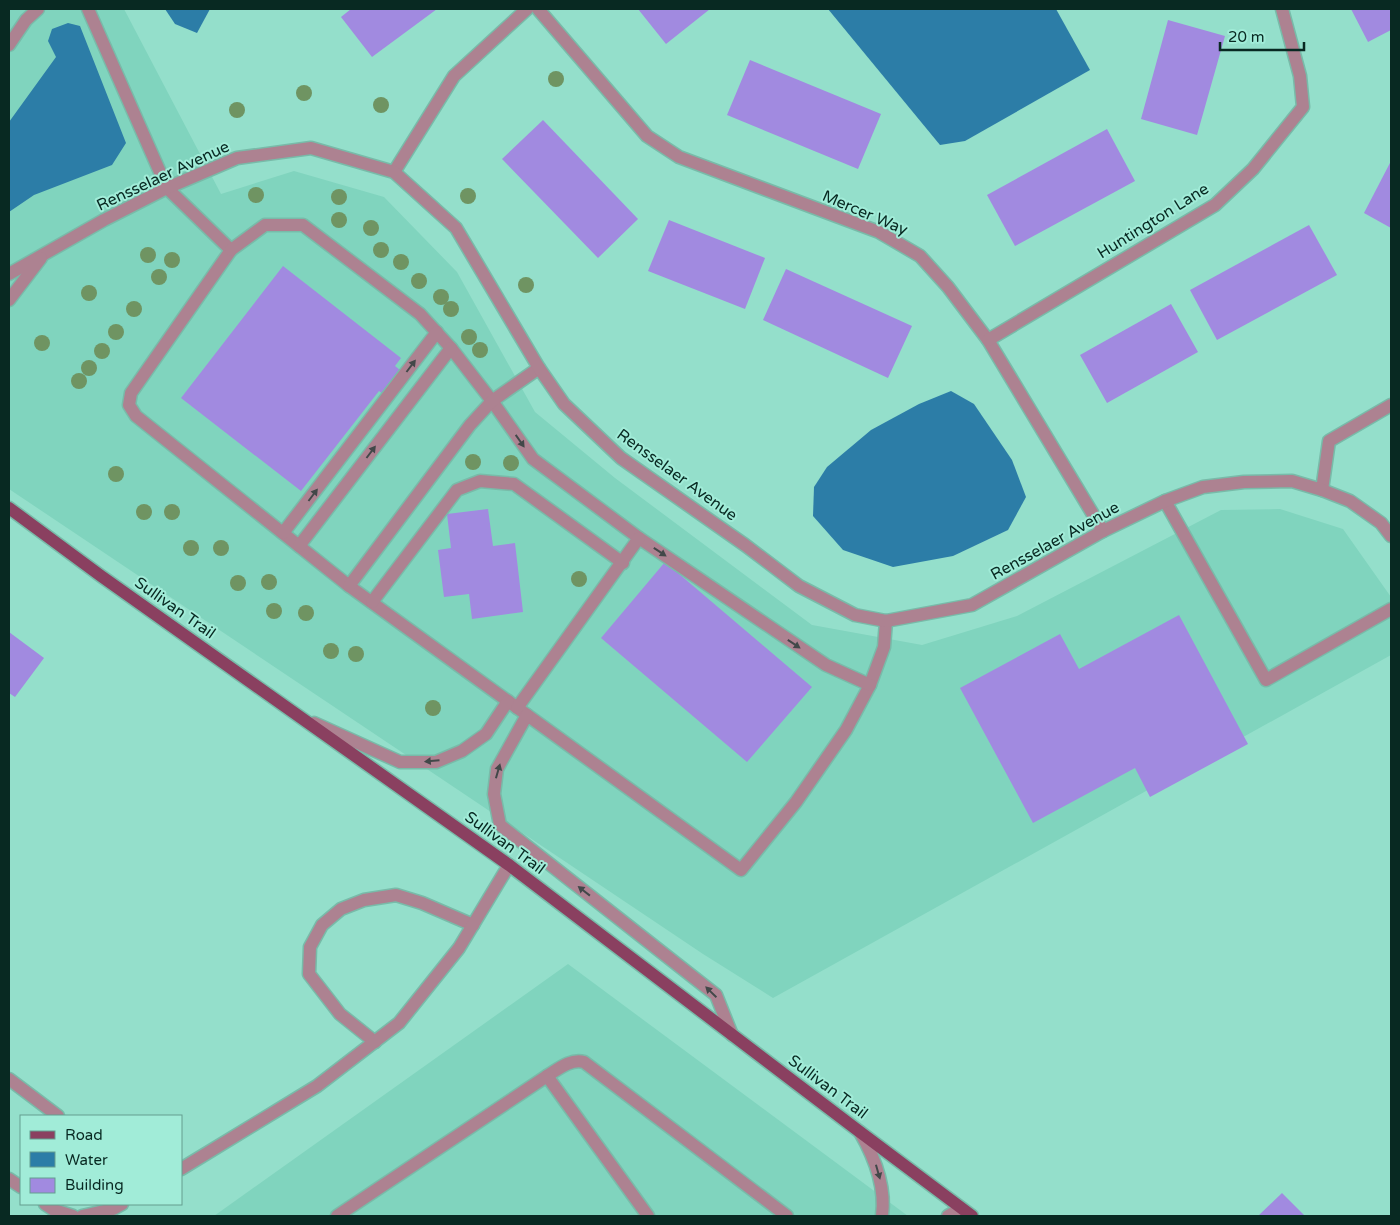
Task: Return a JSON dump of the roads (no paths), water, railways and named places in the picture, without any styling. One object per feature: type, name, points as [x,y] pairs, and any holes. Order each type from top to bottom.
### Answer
[{"type":"main road","name":"Sullivan Trail","points":[[9,508],[101,576],[509,865],[860,1132],[959,1212],[972,1216]]},
{"type":"street","points":[[9,45],[26,20],[38,9]]},
{"type":"street","points":[[88,9],[167,188],[231,250]]},
{"type":"street","points":[[394,172],[454,76],[527,9]]},
{"type":"street","name":"Mercer Way","points":[[538,9],[647,136],[680,157],[879,232],[920,256],[948,287],[988,340],[1103,531]]},
{"type":"street","name":"Huntington Lane","points":[[988,340],[1214,205],[1253,169],[1303,107],[1300,76],[1282,9]]},
{"type":"street","name":"Rensselaer Avenue","points":[[9,274],[104,220],[167,188],[237,158],[311,148],[394,172],[456,228],[539,368],[564,404],[621,458],[745,545],[799,586],[856,614],[886,621],[972,605],[1103,531],[1165,501],[1203,487],[1244,482],[1292,481],[1322,490],[1350,502],[1381,523],[1391,536]]},
{"type":"street","points":[[870,685],[826,665],[639,538],[533,459],[451,348],[420,314],[303,225],[265,225],[231,250],[131,393],[129,405],[136,416],[349,586],[741,870],[796,802],[846,730],[870,685],[884,647],[886,621]]},
{"type":"street","points":[[9,300],[46,252]]},
{"type":"street","points":[[283,533],[437,332]]},
{"type":"street","points":[[299,546],[451,348]]},
{"type":"street","points":[[349,586],[470,425],[492,401],[539,368]]},
{"type":"street","points":[[1322,490],[1329,441],[1391,405]]},
{"type":"street","points":[[372,602],[457,490],[480,481],[514,484],[623,563]]},
{"type":"street","points":[[1165,501],[1266,680],[1391,609]]},
{"type":"street","points":[[299,716],[400,762],[436,762],[462,751],[518,708],[639,538]]},
{"type":"street","points":[[518,708],[497,769],[494,794],[500,825],[716,995],[732,1035]]},
{"type":"street","points":[[182,1168],[316,1086],[399,1023],[459,948],[509,865]]},
{"type":"street","points":[[375,1042],[340,1014],[309,974],[310,947],[322,924],[341,909],[364,900],[396,895],[473,925]]},
{"type":"street","points":[[338,1216],[547,1076],[578,1061],[584,1062],[787,1216]]},
{"type":"street","points":[[547,1076],[648,1216]]},
{"type":"street","points":[[9,1079],[57,1115]]},
{"type":"street","points":[[860,1132],[872,1154],[880,1180],[883,1202],[882,1216]]},
{"type":"street","points":[[9,1179],[20,1186]]},
{"type":"street","points":[[46,1205],[54,1210],[73,1216]]},
{"type":"street","points":[[82,1216],[113,1209],[120,1205]]},
{"type":"street","points":[[948,1216],[959,1212]]},
{"type":"water","points":[[165,9],[210,9],[197,33],[175,24]]},
{"type":"water","points":[[828,9],[1056,9],[1090,70],[965,141],[940,145]]},
{"type":"water","points":[[68,23],[80,26],[126,143],[112,165],[34,195],[9,212],[9,122],[56,57],[48,41],[52,29]]},
{"type":"water","points":[[951,391],[974,404],[1012,460],[1026,497],[1008,530],[953,556],[893,567],[843,550],[813,516],[814,487],[827,467],[871,430],[919,404]]}]
